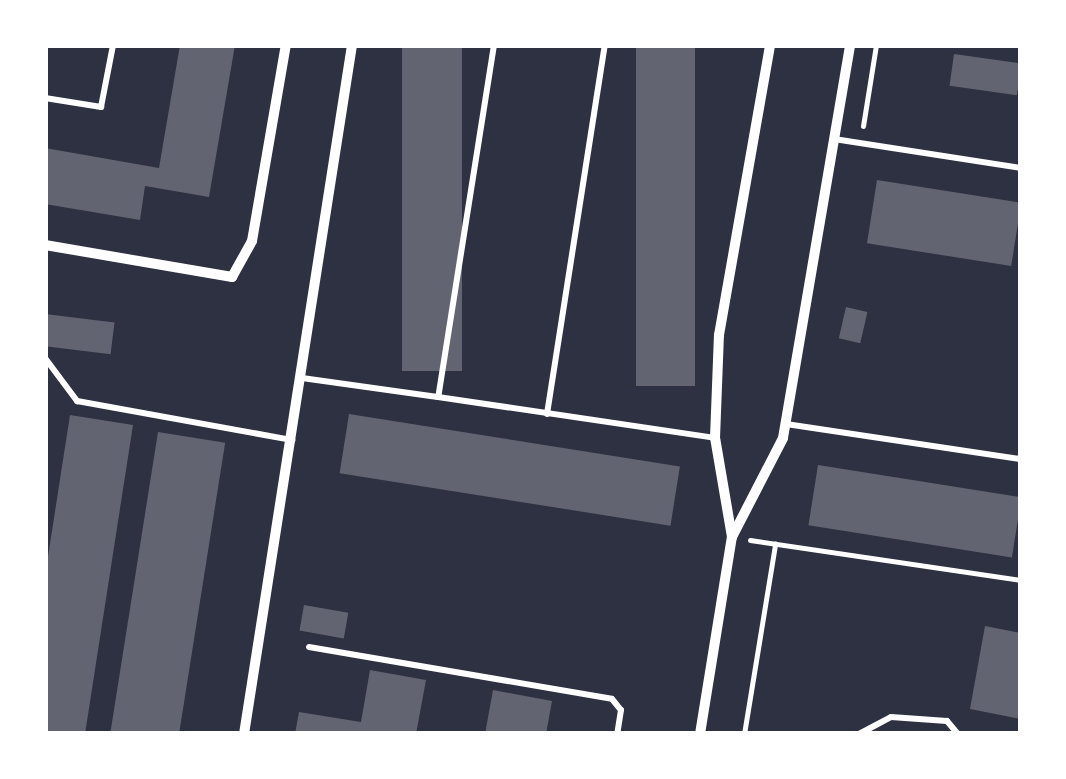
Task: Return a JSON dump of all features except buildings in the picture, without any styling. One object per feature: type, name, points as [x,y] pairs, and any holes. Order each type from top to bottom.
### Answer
[{"type":"street","points":[[45,245],[232,277],[252,241],[286,45]]},
{"type":"street","points":[[244,734],[352,45]]},
{"type":"street","points":[[732,538],[714,438],[719,335],[770,45]]},
{"type":"street","points":[[700,734],[732,538],[786,424],[850,45]]},
{"type":"lane","points":[[45,98],[101,107],[113,45]]},
{"type":"lane","points":[[438,397],[494,45]]},
{"type":"lane","points":[[547,414],[606,45]]},
{"type":"lane","points":[[834,139],[1021,168]]},
{"type":"lane","points":[[45,358],[78,401],[292,440]]},
{"type":"lane","points":[[302,378],[714,438]]},
{"type":"lane","points":[[786,424],[1021,459]]},
{"type":"lane","points":[[309,647],[612,699],[621,710],[617,734]]},
{"type":"lane","points":[[859,734],[891,717],[947,721],[958,734]]},
{"type":"path","points":[[860,143],[876,45]]},
{"type":"path","points":[[732,538],[1021,580]]},
{"type":"path","points":[[744,734],[775,544]]}]
